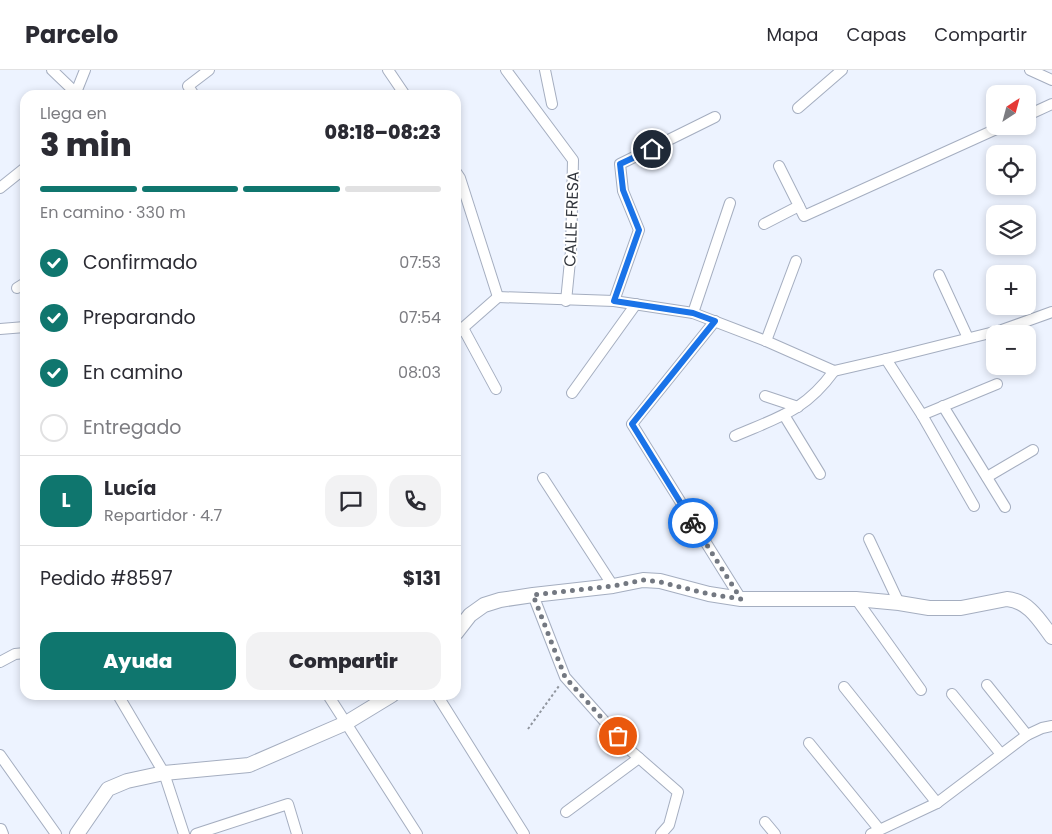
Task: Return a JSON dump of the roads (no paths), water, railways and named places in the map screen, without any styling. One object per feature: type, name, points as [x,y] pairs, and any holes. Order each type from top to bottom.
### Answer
[{"type":"street","points":[[52,70],[71,90]]},
{"type":"street","points":[[77,90],[85,70]]},
{"type":"street","points":[[191,90],[188,86],[209,70]]},
{"type":"street","points":[[388,70],[402,90]]},
{"type":"street","name":"CALLE FRESA","points":[[506,70],[573,160],[571,251],[566,301]]},
{"type":"street","points":[[545,70],[552,104]]},
{"type":"street","points":[[798,108],[842,70]]},
{"type":"street","points":[[1030,70],[1052,80]]},
{"type":"street","points":[[1036,111],[1052,104]]},
{"type":"street","points":[[614,301],[639,230],[623,190],[620,164],[715,117]]},
{"type":"street","points":[[779,166],[804,216],[986,134]]},
{"type":"street","points":[[0,188],[20,172]]},
{"type":"street","points":[[461,181],[498,297]]},
{"type":"street","points":[[693,313],[730,203]]},
{"type":"street","points":[[764,224],[799,206]]},
{"type":"street","points":[[766,341],[796,261]]},
{"type":"street","points":[[939,275],[968,338]]},
{"type":"street","points":[[461,330],[498,297],[566,301],[614,301],[693,313],[766,341],[834,371],[886,360],[1002,330],[1052,312]]},
{"type":"street","points":[[572,394],[636,304]]},
{"type":"street","points":[[715,321],[632,424],[741,599]]},
{"type":"street","points":[[0,329],[20,327]]},
{"type":"street","points":[[461,333],[496,389]]},
{"type":"street","points":[[886,360],[922,415],[974,506]]},
{"type":"street","points":[[735,436],[798,407],[822,387],[834,371]]},
{"type":"street","points":[[922,415],[998,384]]},
{"type":"street","points":[[765,396],[798,407]]},
{"type":"street","points":[[943,406],[1005,507]]},
{"type":"street","points":[[784,415],[820,474]]},
{"type":"street","points":[[986,477],[1033,450]]},
{"type":"street","points":[[543,478],[613,586]]},
{"type":"street","points":[[869,539],[899,602]]},
{"type":"street","points":[[461,627],[470,615],[484,606],[500,600],[613,586],[643,580],[741,599],[856,599],[899,602],[929,608],[961,608],[1007,599],[1015,600],[1031,610],[1052,637]]},
{"type":"street","points":[[533,595],[565,677],[631,751],[678,792],[669,825],[661,834]]},
{"type":"street","points":[[856,599],[922,690]]},
{"type":"street","points":[[0,662],[20,654]]},
{"type":"street","points":[[987,685],[1027,735]]},
{"type":"street","points":[[844,687],[937,803]]},
{"type":"street","points":[[952,694],[1001,754]]},
{"type":"street","points":[[121,700],[164,773],[184,834]]},
{"type":"street","points":[[331,700],[417,834]]},
{"type":"street","points":[[77,834],[108,789],[127,781],[164,773],[249,765],[346,723],[384,700]]},
{"type":"street","points":[[440,700],[524,834]]},
{"type":"street","points":[[810,743],[875,832],[937,803],[1027,735],[1042,728],[1052,726]]},
{"type":"street","points":[[0,755],[56,834]]},
{"type":"street","points":[[566,812],[639,758]]},
{"type":"street","points":[[196,834],[288,804],[297,834]]},
{"type":"street","points":[[765,822],[775,834]]}]
